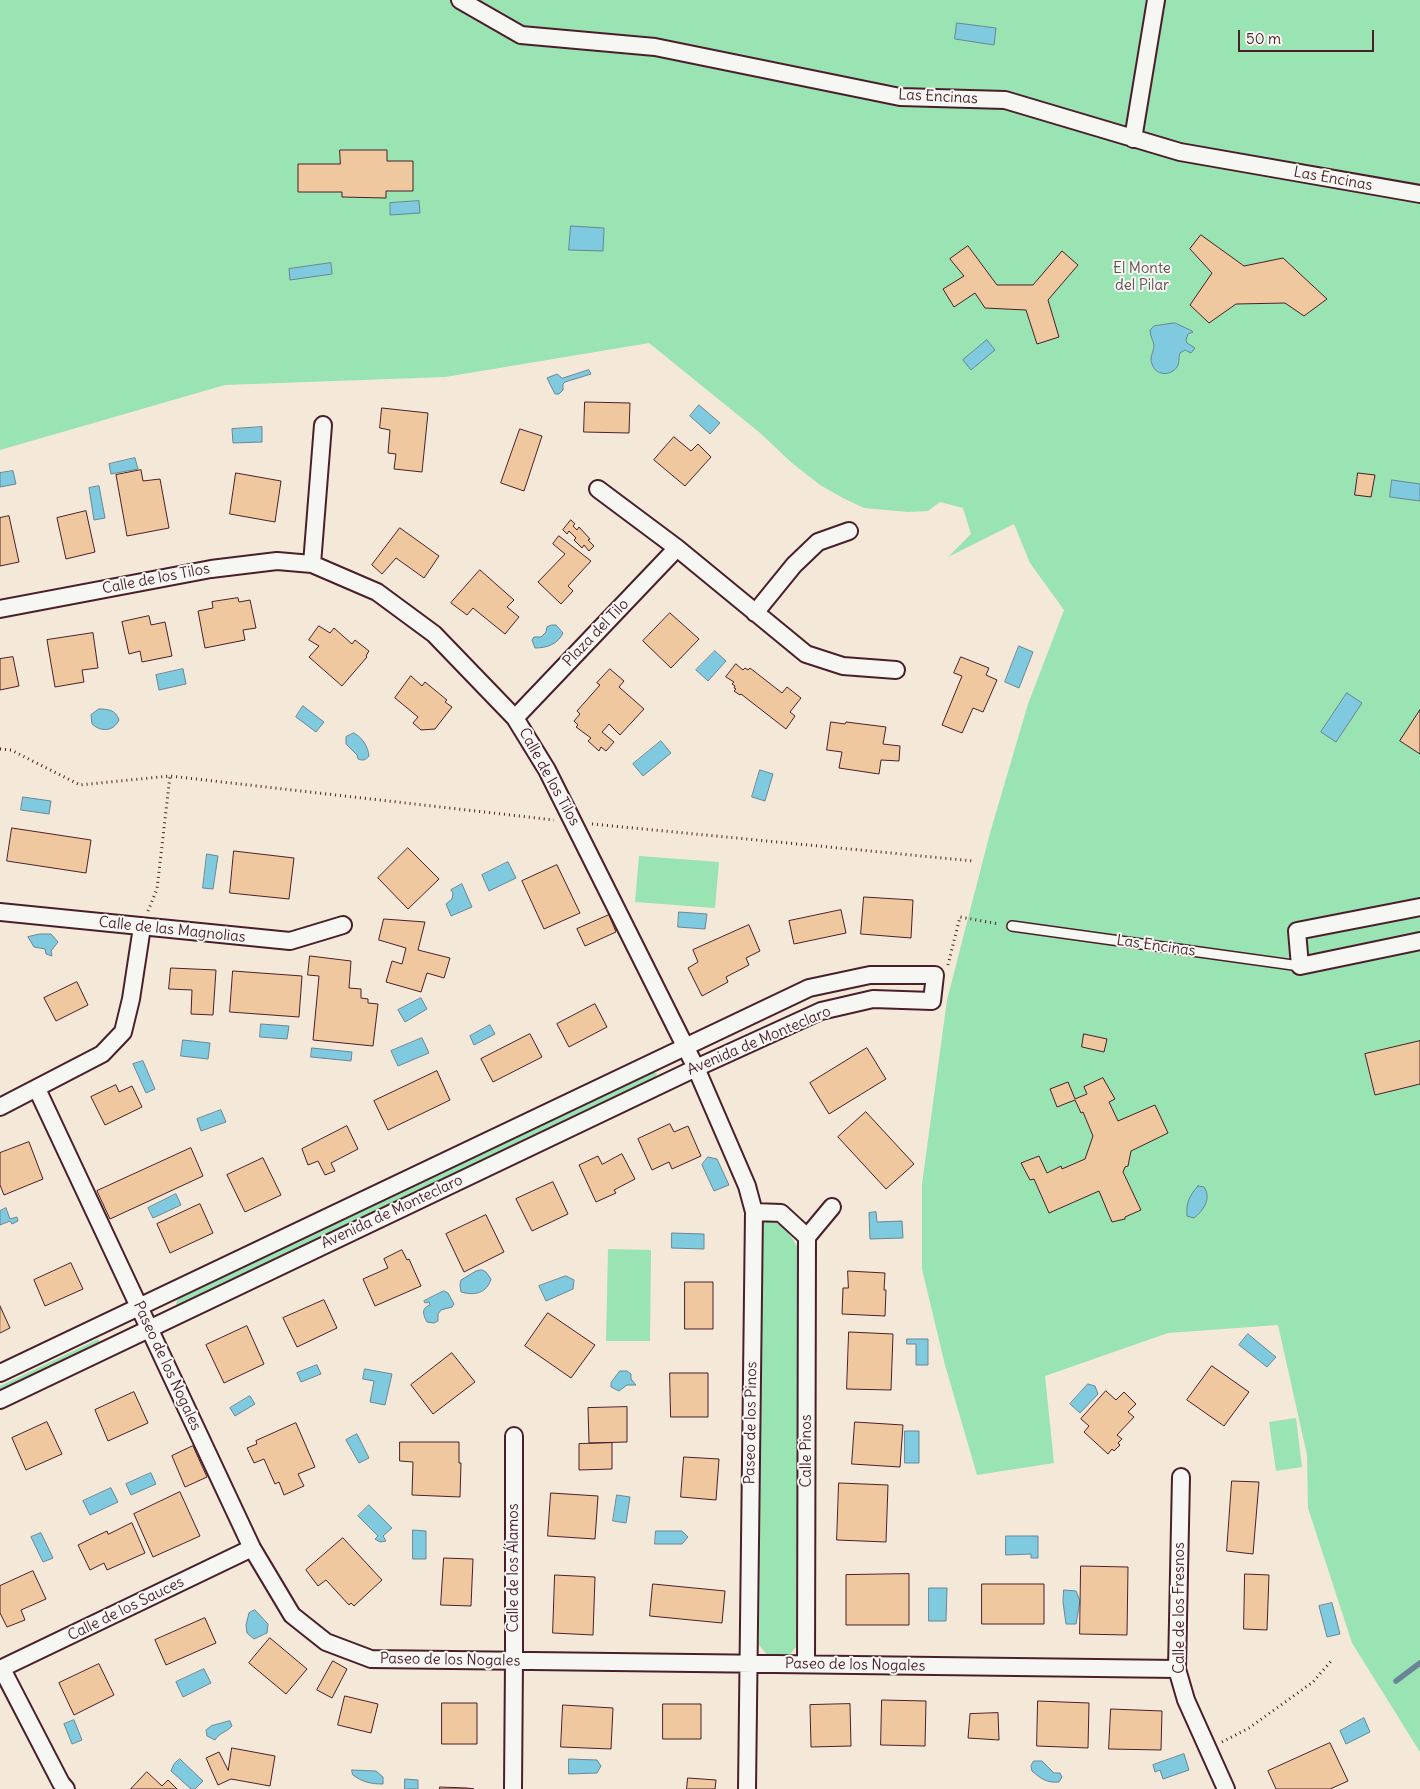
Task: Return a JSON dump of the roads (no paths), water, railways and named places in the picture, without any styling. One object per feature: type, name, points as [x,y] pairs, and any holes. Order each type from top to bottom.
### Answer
[{"type":"street","name":"Las Encinas","points":[[460,0],[520,36],[655,47],[900,97],[1005,100],[1180,152],[1420,194]]},
{"type":"street","points":[[1133,138],[1156,0]]},
{"type":"street","points":[[312,564],[323,425]]},
{"type":"street","points":[[598,489],[677,548],[806,654],[843,666],[896,670]]},
{"type":"street","points":[[755,613],[794,565],[818,542],[849,530]]},
{"type":"street","name":"Plaza del Tilo","points":[[515,718],[677,548]]},
{"type":"street","name":"Calle de los Tilos","points":[[0,609],[210,569],[277,561],[312,564],[377,592],[434,634],[515,718],[547,770],[574,822],[696,1068]]},
{"type":"street","points":[[1300,966],[1297,931],[1420,907]]},
{"type":"street","name":"Calle de las Magnolias","points":[[0,912],[290,941],[343,925]]},
{"type":"street","points":[[0,1107],[102,1054],[123,1032],[131,999],[142,927]]},
{"type":"street","name":"Las Encinas","points":[[1300,966],[1420,941]]},
{"type":"street","name":"Avenida de Monteclaro","points":[[0,1373],[809,988],[870,975],[935,975],[932,1001],[873,1000],[821,1011],[696,1068],[0,1400]]},
{"type":"street","name":"Paseo de los Pinos","points":[[696,1068],[748,1186],[754,1212],[747,1789]]},
{"type":"street","name":"Paseo de los Nogales","points":[[37,1089],[252,1548],[292,1614],[326,1642],[371,1659],[1177,1669]]},
{"type":"street","points":[[754,1212],[782,1213],[807,1237],[832,1207]]},
{"type":"street","name":"Calle Pinos","points":[[806,1664],[807,1237]]},
{"type":"street","name":"Calle de los Álamos","points":[[513,1789],[514,1436]]},
{"type":"street","name":"Calle de los Fresnos","points":[[1181,1477],[1177,1669],[1186,1700],[1226,1789]]},
{"type":"street","name":"Calle de los Sauces","points":[[1,1669],[252,1548]]},
{"type":"street","points":[[1,1669],[61,1783],[66,1789]]},
{"type":"lane","name":"Las Encinas","points":[[1012,926],[1300,966]]},
{"type":"water","points":[[957,23],[996,28],[994,45],[955,39]]},
{"type":"water","points":[[419,201],[420,213],[390,215],[390,203]]},
{"type":"water","points":[[571,226],[604,228],[603,251],[569,250]]},
{"type":"water","points":[[331,263],[332,274],[290,280],[289,269]]},
{"type":"water","points":[[1175,323],[1193,332],[1188,334],[1186,340],[1187,343],[1195,348],[1191,353],[1185,350],[1180,353],[1178,365],[1171,372],[1163,373],[1156,371],[1151,361],[1154,345],[1150,330],[1154,326]]},
{"type":"water","points":[[987,340],[995,350],[971,370],[963,360]]},
{"type":"water","points":[[589,370],[591,374],[565,382],[563,390],[559,394],[555,394],[547,378],[557,374],[562,378]]},
{"type":"water","points":[[699,405],[720,423],[710,434],[690,416]]},
{"type":"water","points":[[262,427],[262,442],[233,443],[232,429]]},
{"type":"water","points":[[135,458],[138,469],[111,474],[109,464]]},
{"type":"water","points":[[13,471],[16,484],[0,487],[0,473]]},
{"type":"water","points":[[1392,480],[1420,484],[1420,501],[1390,497]]},
{"type":"water","points":[[99,486],[105,518],[94,520],[89,488]]},
{"type":"water","points":[[556,625],[563,633],[561,637],[552,645],[535,648],[532,640],[534,637],[541,637],[546,632],[547,627]]},
{"type":"water","points":[[1019,646],[1033,652],[1019,688],[1005,682]]},
{"type":"water","points":[[715,651],[726,661],[708,681],[696,670]]},
{"type":"water","points":[[183,669],[186,684],[159,690],[156,675]]},
{"type":"water","points":[[1347,693],[1362,703],[1336,742],[1321,732]]},
{"type":"water","points":[[303,706],[324,722],[316,732],[296,717]]},
{"type":"water","points":[[99,709],[114,712],[119,720],[114,727],[107,730],[95,727],[92,724],[91,715]]},
{"type":"water","points":[[354,733],[360,737],[368,749],[369,756],[366,759],[358,759],[357,755],[346,744],[346,737]]},
{"type":"water","points":[[661,741],[671,753],[643,776],[633,764]]},
{"type":"water","points":[[760,770],[773,774],[765,801],[752,797]]},
{"type":"water","points":[[23,797],[51,801],[49,814],[21,810]]},
{"type":"water","points":[[207,854],[218,856],[213,889],[203,888]]},
{"type":"water","points":[[508,862],[516,878],[489,891],[482,875]]},
{"type":"water","points":[[462,884],[472,907],[451,916],[446,904],[452,899],[453,893],[451,890]]},
{"type":"water","points":[[679,912],[707,914],[705,929],[678,927]]},
{"type":"water","points":[[51,934],[58,942],[51,951],[52,956],[46,954],[45,949],[34,947],[28,937]]},
{"type":"water","points":[[421,998],[427,1009],[405,1022],[398,1010]]},
{"type":"water","points":[[261,1024],[289,1026],[287,1039],[260,1037]]},
{"type":"water","points":[[490,1025],[495,1034],[474,1045],[470,1036]]},
{"type":"water","points":[[422,1038],[429,1053],[398,1066],[391,1051]]},
{"type":"water","points":[[183,1040],[210,1043],[208,1059],[181,1056]]},
{"type":"water","points":[[312,1048],[352,1052],[351,1061],[311,1057]]},
{"type":"water","points":[[143,1061],[155,1089],[146,1093],[133,1064]]},
{"type":"water","points":[[221,1110],[226,1122],[201,1131],[197,1119]]},
{"type":"water","points":[[708,1157],[717,1159],[729,1185],[714,1191],[702,1165]]},
{"type":"water","points":[[1198,1186],[1204,1187],[1207,1200],[1194,1218],[1187,1216],[1187,1207],[1190,1196]]},
{"type":"water","points":[[176,1194],[181,1205],[153,1218],[148,1208]]},
{"type":"water","points":[[6,1208],[10,1219],[17,1217],[18,1221],[12,1224],[10,1221],[0,1225],[0,1211]]},
{"type":"water","points":[[876,1212],[877,1222],[902,1221],[903,1238],[870,1239],[869,1213]]},
{"type":"water","points":[[672,1233],[704,1234],[704,1249],[672,1248]]},
{"type":"water","points":[[482,1270],[491,1279],[487,1288],[471,1294],[461,1292],[461,1280],[476,1271]]},
{"type":"water","points":[[566,1276],[574,1280],[573,1289],[546,1301],[539,1286]]},
{"type":"water","points":[[444,1291],[448,1293],[454,1304],[452,1307],[441,1310],[438,1314],[438,1321],[434,1323],[427,1322],[424,1310],[430,1305],[429,1302],[425,1303],[424,1301]]},
{"type":"water","points":[[1248,1334],[1276,1357],[1267,1367],[1239,1345]]},
{"type":"water","points":[[907,1339],[928,1339],[928,1365],[916,1365],[916,1344],[907,1344]]},
{"type":"water","points":[[317,1365],[321,1374],[301,1382],[297,1373]]},
{"type":"water","points":[[365,1369],[392,1374],[385,1405],[370,1402],[374,1381],[363,1379]]},
{"type":"water","points":[[620,1371],[627,1371],[631,1374],[631,1379],[636,1385],[627,1385],[619,1391],[611,1387],[611,1383]]},
{"type":"water","points":[[1088,1384],[1095,1386],[1098,1394],[1080,1413],[1070,1404]]},
{"type":"water","points":[[250,1396],[255,1404],[235,1416],[230,1408]]},
{"type":"water","points":[[905,1431],[919,1431],[919,1463],[905,1463]]},
{"type":"water","points":[[357,1434],[369,1458],[359,1463],[346,1440]]},
{"type":"water","points":[[151,1473],[156,1484],[131,1495],[126,1484]]},
{"type":"water","points":[[111,1488],[118,1502],[90,1515],[83,1501]]},
{"type":"water","points":[[617,1495],[630,1497],[626,1523],[613,1521]]},
{"type":"water","points":[[369,1505],[392,1528],[383,1536],[386,1541],[380,1542],[375,1539],[378,1536],[358,1516]]},
{"type":"water","points":[[413,1530],[426,1531],[426,1559],[413,1559]]},
{"type":"water","points":[[656,1531],[682,1531],[688,1537],[682,1544],[655,1544]]},
{"type":"water","points":[[41,1533],[53,1558],[43,1562],[31,1537]]},
{"type":"water","points":[[1006,1536],[1038,1536],[1038,1558],[1031,1558],[1031,1554],[1006,1555]]},
{"type":"water","points":[[929,1588],[947,1588],[946,1621],[929,1621]]},
{"type":"water","points":[[1064,1590],[1076,1591],[1080,1601],[1076,1624],[1066,1624],[1063,1602]]},
{"type":"water","points":[[1332,1603],[1340,1634],[1327,1637],[1319,1606]]},
{"type":"water","points":[[255,1610],[268,1624],[267,1633],[254,1639],[247,1633],[246,1625],[249,1613]]},
{"type":"water","points":[[204,1669],[211,1683],[183,1697],[176,1682]]},
{"type":"water","points":[[1364,1718],[1370,1732],[1346,1744],[1340,1731]]},
{"type":"water","points":[[74,1720],[82,1740],[72,1744],[64,1724]]},
{"type":"water","points":[[230,1721],[232,1726],[215,1740],[207,1736],[206,1730],[211,1726]]},
{"type":"water","points":[[1184,1754],[1189,1770],[1163,1779],[1160,1770],[1155,1772],[1153,1765]]},
{"type":"water","points":[[180,1759],[203,1781],[195,1789],[191,1789],[171,1771],[174,1764]]},
{"type":"water","points":[[569,1759],[597,1760],[601,1766],[597,1773],[569,1774]]},
{"type":"water","points":[[1034,1761],[1042,1761],[1054,1773],[1060,1773],[1062,1777],[1059,1782],[1048,1781],[1035,1774],[1031,1766]]},
{"type":"water","points":[[352,1770],[376,1771],[383,1777],[383,1784],[371,1783],[360,1779],[353,1775]]},
{"type":"water","points":[[405,1779],[418,1780],[418,1789],[405,1789]]},
{"type":"waterway","points":[[1396,1681],[1420,1663]]},
{"type":"park label","name":"El Monte del Pilar","points":[[1142,278]]}]
